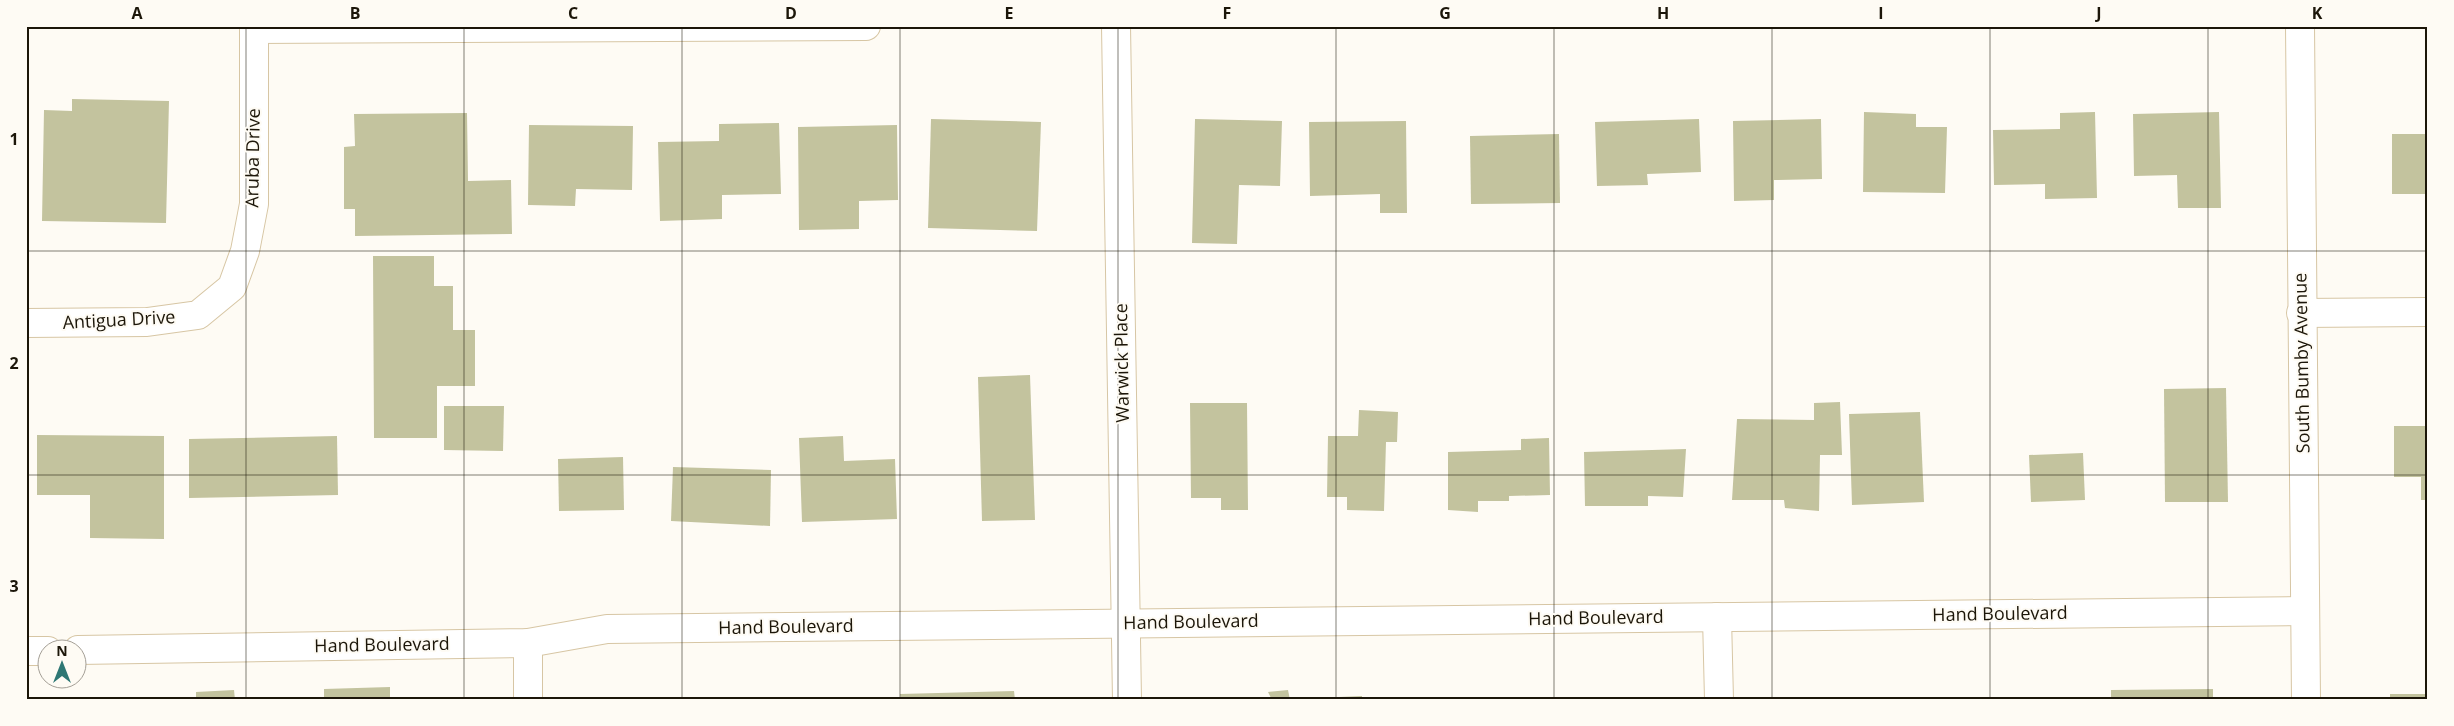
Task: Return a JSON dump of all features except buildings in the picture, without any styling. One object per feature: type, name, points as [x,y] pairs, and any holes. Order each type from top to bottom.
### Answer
[{"type":"street","points":[[254,28],[866,26]]},
{"type":"street","name":"Warwick Place","points":[[1116,26],[1127,623],[1126,700]]},
{"type":"street","name":"South Bumby Avenue","points":[[2300,26],[2306,700]]},
{"type":"street","name":"Aruba Drive","points":[[232,287],[245,251],[254,204],[254,28]]},
{"type":"street","name":"Antigua Drive","points":[[26,323],[147,322],[198,314],[232,287]]},
{"type":"street","points":[[2302,313],[2428,312]]},
{"type":"street","name":"Hand Boulevard","points":[[88,650],[528,643],[607,629],[2305,611]]},
{"type":"street","points":[[1717,616],[1718,700]]},
{"type":"street","points":[[528,643],[528,700]]}]
